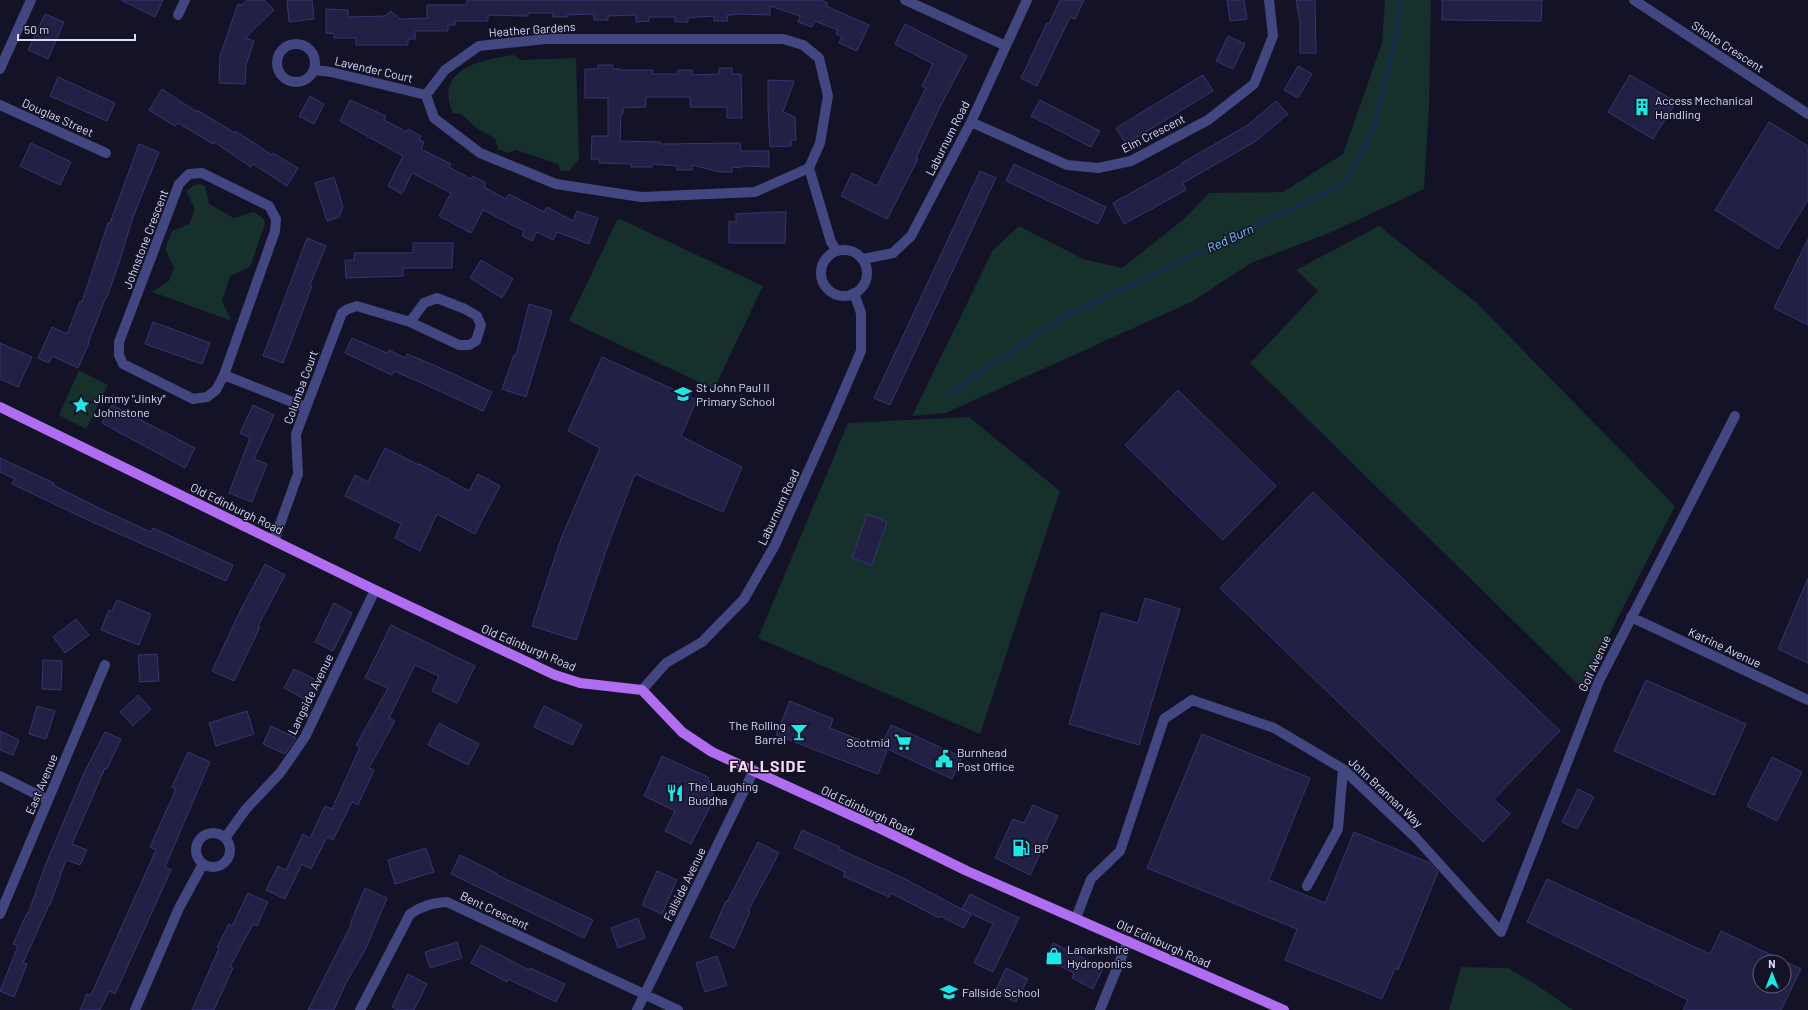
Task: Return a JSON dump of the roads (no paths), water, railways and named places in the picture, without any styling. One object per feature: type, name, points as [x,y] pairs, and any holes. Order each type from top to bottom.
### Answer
[{"type":"main road","name":"Old Edinburgh Road","points":[[0,407],[375,590],[555,675],[580,683],[642,690],[682,732],[712,752],[754,770],[967,871],[1284,1010]]},
{"type":"street","points":[[0,69],[31,0]]},
{"type":"street","points":[[178,14],[185,0]]},
{"type":"street","points":[[905,0],[1006,46]]},
{"type":"street","name":"Laburnum Road","points":[[863,259],[893,253],[911,236],[971,122],[1027,0]]},
{"type":"street","name":"Elm Crescent","points":[[971,122],[1067,165],[1098,168],[1131,161],[1208,120],[1254,84],[1273,36],[1269,0]]},
{"type":"street","name":"Sholto Crescent","points":[[1634,0],[1808,114]]},
{"type":"street","name":"Heather Gardens","points":[[426,95],[445,70],[479,46],[546,39],[782,38],[803,45],[819,58],[828,96],[820,143],[809,168]]},
{"type":"street","name":"Lavender Court","points":[[315,70],[331,72],[426,95]]},
{"type":"street","points":[[426,95],[434,118],[480,153],[556,184],[641,198],[755,192],[809,168],[831,242],[837,251]]},
{"type":"street","name":"Douglas Street","points":[[0,105],[106,153]]},
{"type":"street","name":"Johnstone Crescent","points":[[202,173],[269,206],[276,219],[275,231],[224,375],[216,390],[207,396],[193,399],[123,364],[119,355],[119,342],[179,184],[189,174],[202,173]]},
{"type":"street","points":[[837,251],[852,251],[863,259],[867,272],[867,278],[860,290],[854,293],[842,295],[835,294],[822,279],[822,272],[826,259],[837,251]]},
{"type":"street","name":"Laburnum Road","points":[[642,690],[666,663],[702,642],[744,599],[776,545],[834,416],[860,351],[861,313],[854,293]]},
{"type":"street","name":"Columba Court","points":[[274,541],[298,474],[296,434],[342,312],[357,306],[410,322],[459,345],[469,345],[476,341],[480,333],[481,325],[477,316],[465,309],[437,298],[424,303],[410,322]]},
{"type":"street","points":[[224,375],[305,407]]},
{"type":"street","name":"Goil Avenue","points":[[1502,932],[1599,681],[1735,416]]},
{"type":"street","name":"Langside Avenue","points":[[225,838],[246,809],[280,772],[306,737],[375,590]]},
{"type":"street","name":"Katrine Avenue","points":[[1631,617],[1808,700]]},
{"type":"street","name":"East Avenue","points":[[0,914],[105,665]]},
{"type":"street","name":"John Brannan Way","points":[[1076,918],[1091,879],[1120,851],[1164,719],[1192,700],[1274,728],[1343,769],[1416,838],[1502,932]]},
{"type":"street","points":[[1307,886],[1338,829],[1343,769]]},
{"type":"street","name":"Fallside Avenue","points":[[637,1010],[754,770]]},
{"type":"street","points":[[0,776],[48,800]]},
{"type":"street","points":[[217,833],[225,838],[229,846],[227,859],[220,865],[211,867],[203,864],[197,856],[196,847],[200,838],[208,834],[217,833]]},
{"type":"street","points":[[135,1010],[179,908],[203,864]]},
{"type":"street","name":"Bent Crescent","points":[[360,1010],[410,914],[419,908],[433,903],[447,902],[678,1010]]},
{"type":"street","points":[[1100,1010],[1128,941]]},
{"type":"waterway","name":"Red Burn","points":[[950,393],[1063,317],[1344,184],[1374,129],[1398,27],[1399,0]]},
{"type":"place","name":"Access Mechanical Handling","points":[[1642,107]]},
{"type":"place","name":"St John Paul II Primary School","points":[[683,394]]},
{"type":"place","name":"Jimmy \"Jinky\" Johnstone","points":[[81,405]]},
{"type":"place","name":"The Rolling Barrel","points":[[799,732]]},
{"type":"place","name":"Scotmid","points":[[903,742]]},
{"type":"place","name":"Burnhead Post Office","points":[[944,759]]},
{"type":"place","name":"The Laughing Buddha","points":[[675,793]]},
{"type":"place","name":"BP","points":[[1021,848]]},
{"type":"place","name":"Lanarkshire Hydroponics","points":[[1054,956]]},
{"type":"place","name":"Fallside School","points":[[949,992]]},
{"type":"district","name":"FALLSIDE","points":[[768,765]]}]
